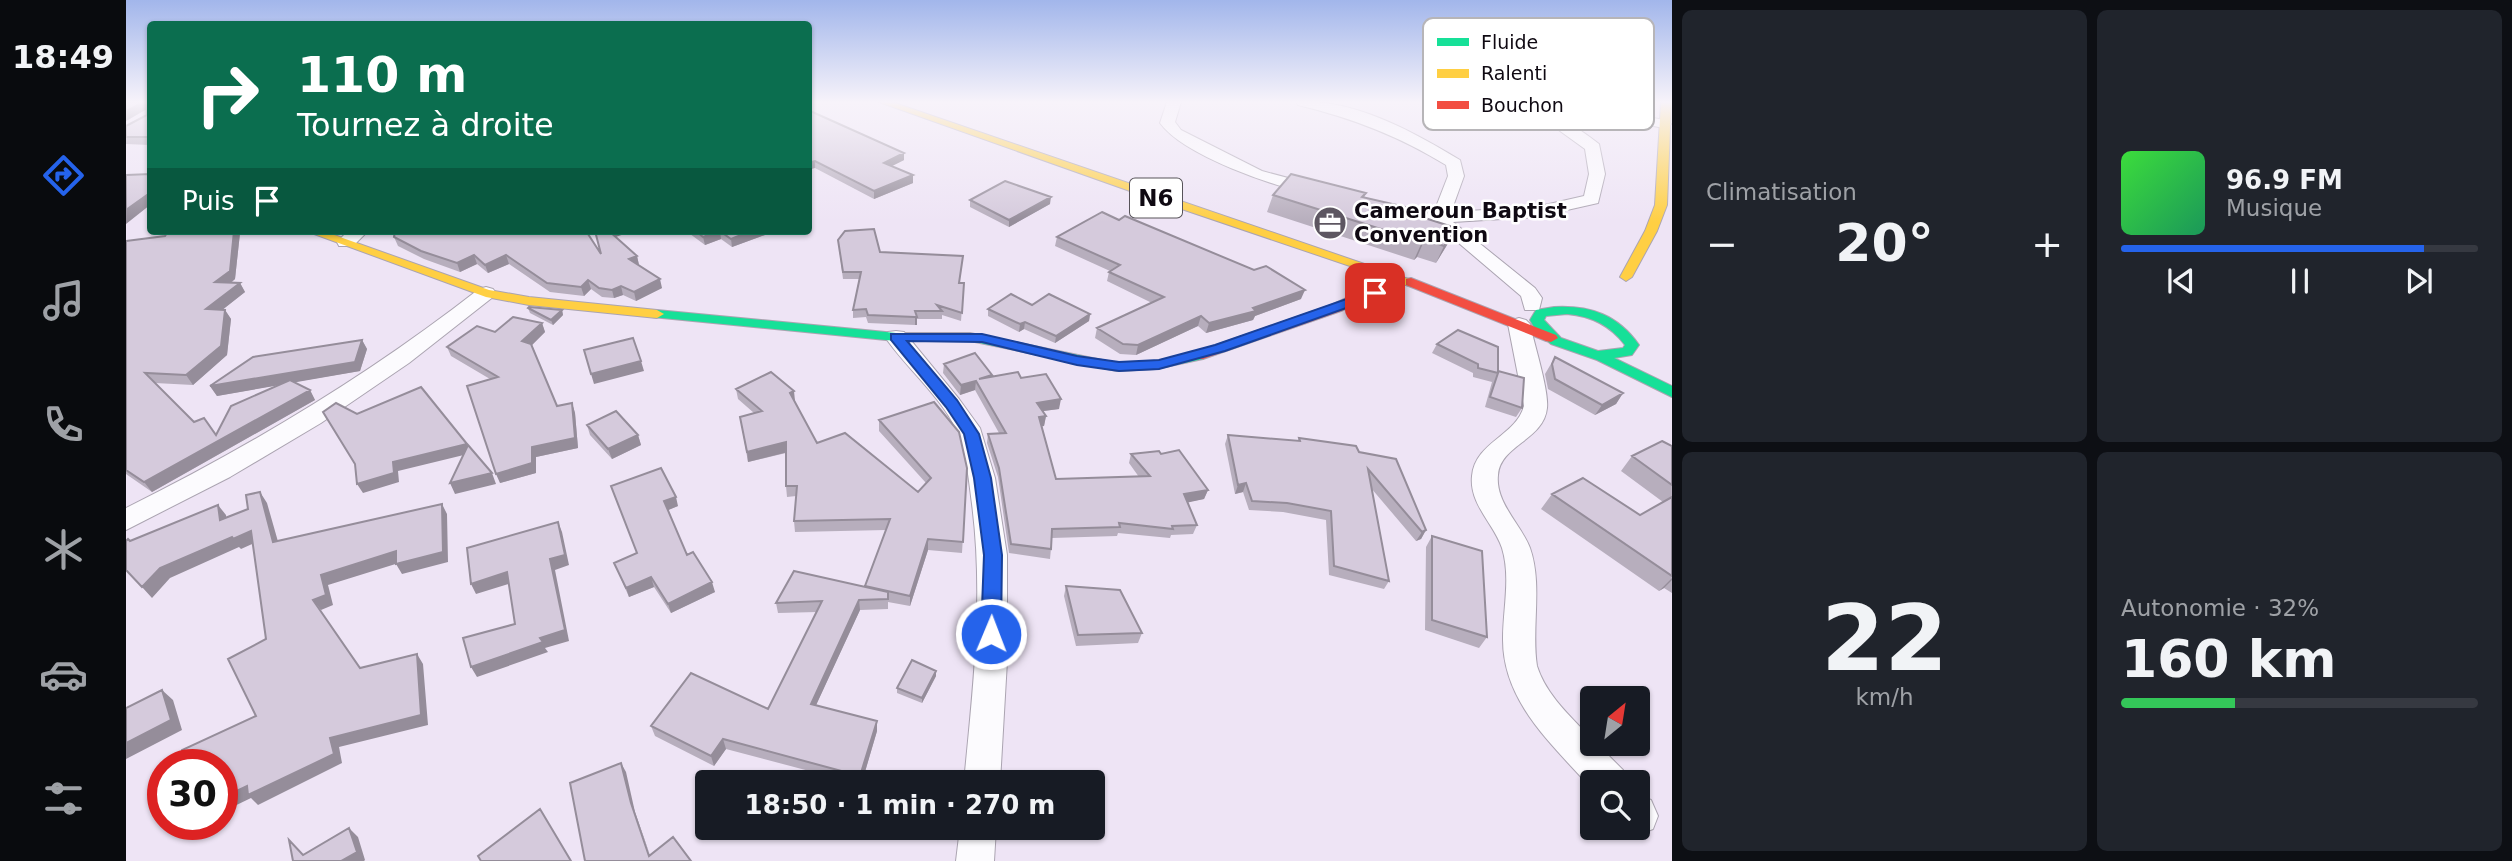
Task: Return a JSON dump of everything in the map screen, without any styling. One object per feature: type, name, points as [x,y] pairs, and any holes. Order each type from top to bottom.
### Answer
[{"type":"main road","name":"N6","points":[[997,142],[1430,289],[1520,309],[1558,309],[1602,318],[1625,332],[1648,359],[1672,379]]},
{"type":"main road","points":[[1621,283],[1651,231],[1661,205],[1666,142]]},
{"type":"main road","points":[[352,237],[486,293],[529,301],[896,337],[982,338],[1077,361],[1119,367],[1159,365],[1220,348],[1375,293],[1398,279]]},
{"type":"main road","name":"N6","points":[[1430,289],[1520,309],[1551,338],[1581,352],[1599,355],[1672,392]]},
{"type":"main road","points":[[1551,338],[1540,329],[1537,320],[1541,313],[1558,309],[1584,296]]},
{"type":"main road","points":[[1599,355],[1627,352],[1632,345],[1625,332],[1625,309]]},
{"type":"street","points":[[1195,142],[1256,174],[1336,197]]},
{"type":"street","points":[[1420,142],[1454,163],[1456,176],[1440,218]]},
{"type":"street","points":[[1375,207],[1414,216],[1440,218],[1576,205],[1592,199],[1597,174],[1593,147],[1587,142]]},
{"type":"street","points":[[1440,218],[1532,298],[1520,309],[1536,406],[1535,416],[1521,433],[1496,452],[1486,467],[1486,486],[1496,515],[1515,547],[1520,658],[1525,681],[1544,708],[1599,770]]},
{"type":"street","points":[[126,520],[257,451],[348,394],[435,336],[486,293]]},
{"type":"street","points":[[896,337],[951,404],[971,434],[982,478],[993,555],[991,661],[983,770]]},
{"type":"street","points":[[975,861],[977,840]]},
{"type":"building","points":[[812,142],[880,142],[904,153],[884,163],[913,175],[874,191],[812,162]]},
{"type":"building","points":[[147,174],[147,195],[126,210],[126,175]]},
{"type":"building","points":[[1291,174],[1366,193],[1362,197],[1427,212],[1425,218],[1456,228],[1444,246],[1425,239],[1422,242],[1273,195]]},
{"type":"building","points":[[1005,181],[1051,197],[1009,220],[970,200]]},
{"type":"building","points":[[1102,212],[1119,220],[1125,216],[1254,270],[1266,266],[1305,290],[1253,308],[1256,311],[1209,323],[1201,316],[1138,345],[1123,344],[1097,328],[1164,297],[1109,272],[1120,265],[1057,237]]},
{"type":"building","points":[[874,229],[880,252],[963,256],[959,283],[964,283],[962,313],[937,305],[942,311],[915,311],[917,317],[868,315],[866,309],[853,310],[861,272],[843,272],[838,240],[845,231]]},
{"type":"building","points":[[234,235],[230,271],[215,282],[240,283],[206,309],[225,310],[221,346],[186,375],[145,373],[194,422],[204,418],[216,435],[231,406],[290,380],[310,390],[144,482],[126,470],[126,241],[165,236]]},
{"type":"building","points":[[589,235],[601,254],[596,235],[613,235],[637,256],[629,259],[660,279],[634,292],[621,286],[612,290],[599,288],[588,280],[581,287],[547,283],[506,255],[485,265],[474,255],[457,263],[421,251],[394,237]]},
{"type":"building","points":[[726,235],[741,235],[731,239]]},
{"type":"building","points":[[1011,294],[1032,305],[1049,294],[1090,314],[1056,336],[1025,322],[1020,324],[988,309]]},
{"type":"building","points":[[529,307],[562,310],[551,320]]},
{"type":"building","points":[[513,317],[542,323],[522,341],[531,344],[557,406],[572,403],[575,438],[532,447],[532,463],[496,474],[467,386],[498,377],[447,347],[477,326],[495,332]]},
{"type":"building","points":[[1458,330],[1498,347],[1498,371],[1524,378],[1522,408],[1490,397],[1498,373],[1478,368],[1478,364],[1437,344]]},
{"type":"building","points":[[633,338],[641,361],[591,374],[584,350]]},
{"type":"building","points":[[362,340],[355,362],[210,386],[253,357]]},
{"type":"building","points":[[975,353],[992,375],[979,379],[1018,372],[1021,378],[1046,374],[1061,399],[1037,403],[1046,416],[1039,417],[1056,479],[1150,476],[1131,454],[1159,451],[1161,454],[1179,450],[1208,490],[1184,494],[1197,525],[1172,526],[1173,529],[1119,523],[1120,527],[1052,529],[1051,549],[1011,544],[999,468],[988,434],[1006,433],[976,381],[961,385],[944,364]]},
{"type":"building","points":[[1555,357],[1623,393],[1602,405],[1555,379],[1552,364]]},
{"type":"building","points":[[771,372],[794,391],[790,393],[817,443],[845,433],[918,492],[931,478],[879,420],[934,402],[959,432],[967,468],[963,542],[928,539],[910,596],[865,586],[890,519],[794,521],[797,486],[786,486],[786,442],[747,452],[740,417],[762,411],[736,389]]},
{"type":"building","points":[[421,387],[467,444],[393,462],[394,473],[357,484],[355,464],[323,412],[336,403],[357,414]]},
{"type":"building","points":[[616,411],[638,435],[608,449],[587,425]]},
{"type":"building","points":[[1228,435],[1300,441],[1299,438],[1356,446],[1359,452],[1396,459],[1426,530],[1422,532],[1368,469],[1389,581],[1334,566],[1331,511],[1287,503],[1252,501],[1246,483],[1238,485]]},
{"type":"building","points":[[1662,441],[1672,446],[1672,485],[1632,456]]},
{"type":"building","points":[[468,445],[492,473],[450,483]]},
{"type":"building","points":[[661,468],[676,497],[664,501],[687,555],[693,552],[712,582],[668,604],[651,577],[626,588],[614,563],[637,553],[611,486]]},
{"type":"building","points":[[1583,478],[1640,515],[1672,497],[1672,576],[1552,494]]},
{"type":"building","points":[[260,492],[273,542],[442,504],[443,552],[396,564],[396,551],[321,575],[326,595],[313,600],[360,668],[417,654],[421,715],[330,738],[334,754],[248,795],[247,786],[238,790],[238,749],[184,749],[256,716],[228,659],[266,639],[251,531],[160,568],[142,587],[126,570],[128,539],[130,541],[218,505],[220,520],[248,509],[246,495]]},
{"type":"building","points":[[558,522],[565,555],[550,559],[565,630],[540,638],[543,642],[471,667],[463,638],[515,624],[507,572],[471,584],[467,548]]},
{"type":"building","points":[[1432,536],[1482,551],[1487,637],[1432,620]]},
{"type":"building","points":[[794,571],[888,592],[888,599],[859,600],[811,704],[877,721],[862,770],[838,770],[723,739],[711,756],[651,726],[691,673],[768,709],[822,601],[776,603]]},
{"type":"building","points":[[1066,586],[1120,590],[1142,633],[1078,635]]},
{"type":"building","points":[[912,660],[936,671],[922,698],[897,688]]},
{"type":"building","points":[[162,690],[171,720],[126,743],[126,708]]},
{"type":"building","points":[[621,763],[649,856],[673,837],[691,861],[585,861],[570,783]]},
{"type":"building","points":[[540,809],[571,861],[481,861],[478,856]]},
{"type":"building","points":[[349,828],[357,852],[341,861],[293,861],[289,840],[303,855]]},
{"type":"traffic: fast","points":[[1599,355],[1627,352],[1632,345],[1615,325],[1592,314],[1567,310],[1541,313],[1537,320],[1542,329],[1556,341],[1602,357],[1672,392]]},
{"type":"traffic: fast","points":[[657,314],[896,337],[970,337],[1117,367],[1156,365],[1198,356]]},
{"type":"traffic: slow","points":[[999,142],[1411,282]]},
{"type":"traffic: slow","points":[[1626,277],[1651,231],[1661,205],[1664,142]]},
{"type":"traffic: slow","points":[[323,235],[486,293],[529,301],[657,314]]},
{"type":"traffic: jam","points":[[1198,356],[1336,308],[1398,279]]},
{"type":"traffic: jam","points":[[1411,282],[1551,338]]},
{"type":"place","name":"Cameroun Baptist Convention","points":[[1330,223]]},
{"type":"route","points":[[991,634],[993,555],[982,478],[971,434],[951,404],[896,337],[982,338],[1077,361],[1119,367],[1159,365],[1220,348],[1375,293]]}]
